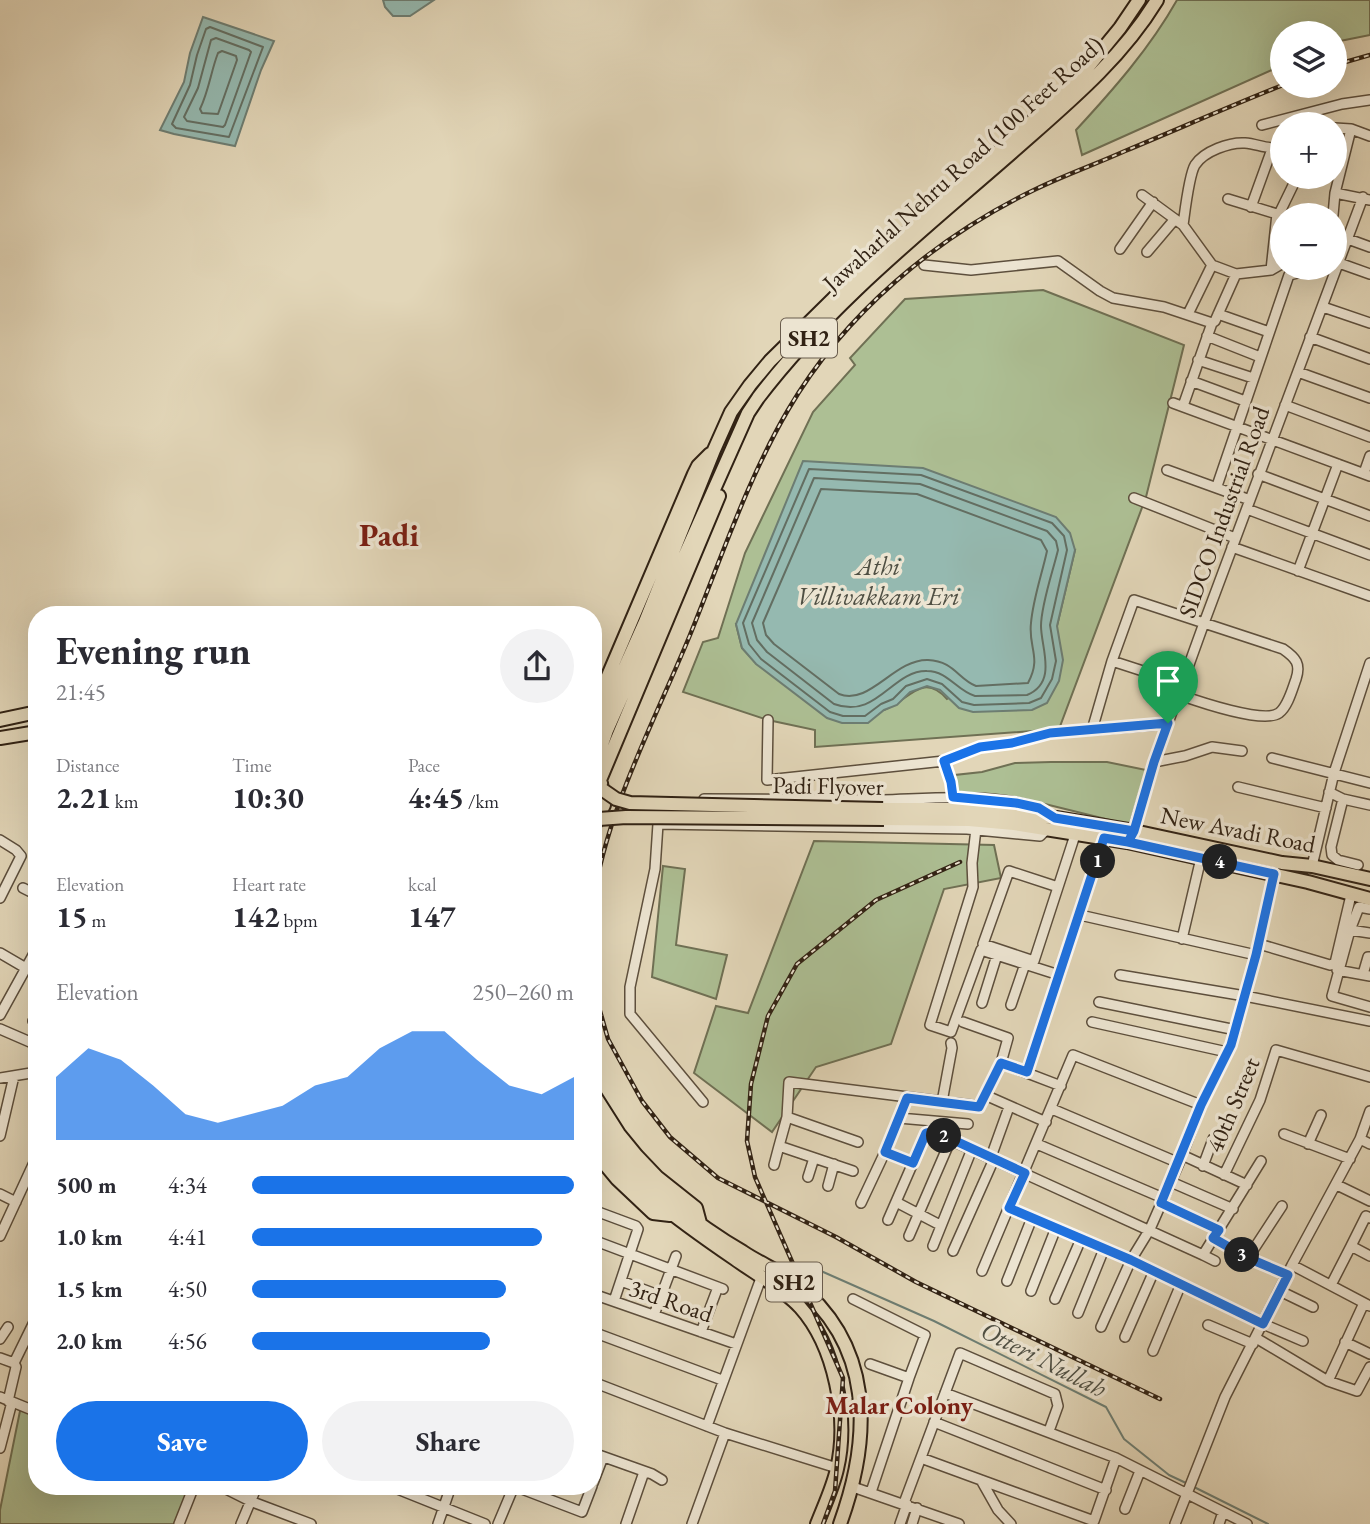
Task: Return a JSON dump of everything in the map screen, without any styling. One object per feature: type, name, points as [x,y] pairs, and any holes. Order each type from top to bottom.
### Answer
[{"type":"main road","name":"Jawaharlal Nehru Road (100 Feet Road)","points":[[602,717],[645,622],[714,450],[732,412],[770,361],[866,268],[1075,83],[1139,0]]},
{"type":"main road","name":"Jawaharlal Nehru Road (100 Feet Road)","points":[[602,758],[612,718],[748,413],[758,398],[834,310],[1092,81],[1133,35],[1157,0]]},
{"type":"main road","points":[[602,690],[694,474],[714,450]]},
{"type":"main road","name":"Padi Flyover","points":[[602,766],[719,495],[718,480]]},
{"type":"main road","points":[[0,720],[28,714]]},
{"type":"main road","points":[[0,738],[28,733]]},
{"type":"main road","name":"Padi Flyover","points":[[602,784],[616,799],[630,803],[972,809],[1032,821],[1046,830]]},
{"type":"main road","name":"Padi Flyover","points":[[602,822],[626,817],[1032,821],[1055,818]]},
{"type":"main road","name":"New Avadi Road","points":[[1055,818],[1131,836],[1282,863],[1357,870],[1370,878]]},
{"type":"main road","name":"New Avadi Road","points":[[1046,830],[1104,838],[1131,836],[1201,858],[1370,899]]},
{"type":"main road","points":[[602,1107],[637,1156],[696,1208],[701,1223]]},
{"type":"main road","name":"SH2","points":[[602,1125],[647,1181],[667,1200],[742,1252],[793,1281],[831,1317],[851,1353],[860,1393],[860,1432],[853,1487],[840,1524]]},
{"type":"main road","name":"SH2","points":[[602,1143],[626,1174],[671,1216],[799,1306],[820,1336],[835,1376],[841,1419],[837,1468],[817,1524]]},
{"type":"main road","points":[[602,1160],[648,1210],[671,1216]]},
{"type":"main road","points":[[602,1171],[623,1196],[643,1213],[648,1210]]},
{"type":"street","points":[[1262,125],[1342,104],[1370,100]]},
{"type":"street","points":[[1347,130],[1370,136]]},
{"type":"street","points":[[1334,203],[1351,130]]},
{"type":"street","points":[[1183,225],[1195,165],[1204,157],[1218,149],[1243,143],[1270,149]]},
{"type":"street","points":[[1251,207],[1270,155]]},
{"type":"street","points":[[1335,193],[1367,199]]},
{"type":"street","points":[[1142,195],[1183,225],[1212,265],[1236,274],[1270,270]]},
{"type":"street","points":[[1228,199],[1270,212]]},
{"type":"street","name":"SIDCO Industrial Road","points":[[1348,239],[1367,199]]},
{"type":"street","points":[[1119,249],[1153,202]]},
{"type":"street","points":[[1147,252],[1175,219]]},
{"type":"street","points":[[1348,239],[1370,247]]},
{"type":"street","points":[[924,265],[971,270],[1058,261],[1100,292],[1113,298],[1188,314],[1212,323]]},
{"type":"street","points":[[1188,314],[1212,265]]},
{"type":"street","points":[[1347,269],[1370,274]]},
{"type":"street","points":[[1236,274],[1212,323],[1191,381],[1178,404],[1367,475],[1370,456]]},
{"type":"street","points":[[1217,486],[1287,280]]},
{"type":"street","name":"SIDCO Industrial Road","points":[[1131,836],[1154,762],[1204,622],[1332,280]]},
{"type":"street","points":[[1323,307],[1370,323]]},
{"type":"street","points":[[1218,314],[1269,332]]},
{"type":"street","points":[[1207,336],[1261,357]]},
{"type":"street","points":[[1310,337],[1370,359]]},
{"type":"street","points":[[1198,360],[1253,378]]},
{"type":"street","points":[[1298,372],[1370,398]]},
{"type":"street","points":[[1191,381],[1245,401]]},
{"type":"street","points":[[1285,405],[1370,437]]},
{"type":"street","points":[[1298,571],[1338,464]]},
{"type":"street","points":[[1167,470],[1217,486],[1248,504],[1370,555]]},
{"type":"street","points":[[1258,474],[1370,516]]},
{"type":"street","points":[[1134,498],[1298,571],[1370,596]]},
{"type":"street","points":[[1092,730],[1112,661],[1134,600],[1283,649],[1296,658],[1299,670],[1291,694],[1282,711],[1275,716],[1206,705],[1180,695]]},
{"type":"street","points":[[1112,661],[1184,684]]},
{"type":"street","points":[[1312,866],[1334,773],[1370,663]]},
{"type":"street","points":[[768,720],[767,780],[944,761],[980,747],[1012,743],[1050,733],[1168,723]]},
{"type":"street","points":[[1154,762],[1212,747],[1242,751]]},
{"type":"street","points":[[1272,758],[1370,783]]},
{"type":"street","points":[[944,761],[953,797]]},
{"type":"street","points":[[1238,787],[1325,808]]},
{"type":"street","points":[[1329,792],[1343,799],[1370,805]]},
{"type":"street","points":[[703,1102],[630,1014],[630,987],[655,869],[659,800],[882,800],[953,797],[1016,803],[1039,808],[1055,818]]},
{"type":"street","points":[[1343,799],[1331,847],[1332,855],[1357,870],[1370,867]]},
{"type":"street","points":[[658,824],[976,829],[1040,836],[1046,830]]},
{"type":"street","points":[[976,829],[972,863],[973,887],[931,1026],[951,1032],[981,950],[1059,975]]},
{"type":"street","points":[[1058,887],[1009,871],[983,944],[1034,961],[1075,835]]},
{"type":"street","points":[[1027,1072],[1104,838]]},
{"type":"street","points":[[0,840],[16,850],[20,856],[0,898]]},
{"type":"street","points":[[1182,939],[1201,858]]},
{"type":"street","points":[[1101,1327],[1131,1260],[1150,1229],[1201,1105],[1236,1030],[1274,874]]},
{"type":"street","points":[[23,888],[28,890]]},
{"type":"street","points":[[1259,944],[1329,965],[1335,963],[1351,895]]},
{"type":"street","points":[[1370,909],[1359,907],[1337,970],[1332,996],[1370,1007]]},
{"type":"street","points":[[1080,915],[1256,955]]},
{"type":"street","points":[[1350,930],[1370,933]]},
{"type":"street","points":[[0,953],[24,967]]},
{"type":"street","points":[[1337,970],[1366,975],[1369,953]]},
{"type":"street","points":[[982,1003],[997,955]]},
{"type":"street","points":[[1,1008],[28,961]]},
{"type":"street","points":[[1012,1005],[1025,964]]},
{"type":"street","points":[[1120,975],[1370,1021]]},
{"type":"street","points":[[1100,1002],[1236,1030]]},
{"type":"street","points":[[1092,1021],[1227,1052]]},
{"type":"street","points":[[774,1165],[787,1116],[789,1082],[979,1107],[1001,1063],[1008,1037],[963,1022]]},
{"type":"street","points":[[0,1029],[28,1041]]},
{"type":"street","points":[[942,1102],[951,1043]]},
{"type":"street","name":"40th Street","points":[[1224,1175],[1260,1100],[1276,1050],[1370,1077]]},
{"type":"street","points":[[982,1271],[1073,1055],[1201,1105]]},
{"type":"street","points":[[1001,1063],[1061,1086]]},
{"type":"street","points":[[0,1078],[28,1074]]},
{"type":"street","points":[[0,1136],[14,1076]]},
{"type":"street","points":[[985,1096],[1046,1122]]},
{"type":"street","points":[[861,1203],[907,1098]]},
{"type":"street","points":[[953,1251],[992,1158],[1009,1107]]},
{"type":"street","points":[[1052,1109],[1247,1185]]},
{"type":"street","points":[[1175,1524],[1225,1397],[1337,1185],[1360,1139],[1370,1111]]},
{"type":"street","points":[[1308,1143],[1321,1115]]},
{"type":"street","points":[[787,1116],[858,1142]]},
{"type":"street","points":[[899,1118],[968,1124]]},
{"type":"street","points":[[888,1220],[928,1131],[934,1131],[1216,1261]]},
{"type":"street","points":[[1284,1134],[1350,1159]]},
{"type":"street","points":[[909,1236],[951,1139]]},
{"type":"street","points":[[1203,1166],[1213,1139]]},
{"type":"street","points":[[1360,1139],[1370,1144]]},
{"type":"street","points":[[1037,1144],[1162,1200],[1248,1258],[1331,1285],[1367,1304],[1345,1342],[1328,1381]]},
{"type":"street","points":[[779,1146],[853,1171]]},
{"type":"street","points":[[933,1246],[972,1149]]},
{"type":"street","points":[[885,1152],[913,1163]]},
{"type":"street","points":[[808,1177],[814,1158]]},
{"type":"street","points":[[1203,1255],[1261,1161]]},
{"type":"street","points":[[828,1186],[834,1164]]},
{"type":"street","points":[[0,1236],[28,1181]]},
{"type":"street","points":[[1171,1182],[1233,1209]]},
{"type":"street","points":[[1337,1185],[1370,1201]]},
{"type":"street","points":[[0,1194],[16,1202]]},
{"type":"street","points":[[896,1202],[940,1225]]},
{"type":"street","points":[[1248,1258],[1282,1206]]},
{"type":"street","points":[[1009,1208],[1131,1260],[1303,1341]]},
{"type":"street","points":[[602,1213],[637,1227],[638,1230],[614,1301]]},
{"type":"street","points":[[1331,1285],[1366,1216],[1370,1218]]},
{"type":"street","points":[[1007,1281],[1032,1217]]},
{"type":"street","points":[[1031,1291],[1056,1228]]},
{"type":"street","points":[[1055,1299],[1081,1239]]},
{"type":"street","points":[[602,1243],[720,1288],[701,1332]]},
{"type":"street","points":[[1352,1247],[1370,1256]]},
{"type":"street","points":[[1078,1313],[1104,1249]]},
{"type":"street","points":[[654,1315],[676,1256]]},
{"type":"street","points":[[1125,1337],[1154,1271]]},
{"type":"street","points":[[707,1426],[761,1278]]},
{"type":"street","points":[[621,1282],[661,1296]]},
{"type":"street","points":[[1153,1351],[1181,1284]]},
{"type":"street","points":[[1280,1291],[1313,1307]]},
{"type":"street","name":"3rd Road","points":[[602,1297],[736,1344]]},
{"type":"street","points":[[853,1299],[925,1335],[871,1492]]},
{"type":"street","points":[[1208,1325],[1254,1341],[1328,1381],[1357,1391],[1370,1367]]},
{"type":"street","points":[[0,1339],[8,1327]]},
{"type":"street","points":[[0,1448],[7,1400],[16,1367],[14,1363],[28,1334]]},
{"type":"street","points":[[602,1335],[722,1380]]},
{"type":"street","points":[[1345,1342],[1370,1354]]},
{"type":"street","points":[[900,1524],[960,1353],[1055,1394],[1058,1406],[1049,1431]]},
{"type":"street","points":[[0,1358],[14,1363]]},
{"type":"street","points":[[870,1364],[909,1378]]},
{"type":"street","points":[[602,1385],[725,1433],[837,1468]]},
{"type":"street","points":[[945,1393],[1116,1458],[1247,1524]]},
{"type":"street","points":[[7,1400],[28,1408]]},
{"type":"street","points":[[934,1422],[1105,1490]]},
{"type":"street","points":[[692,1524],[725,1433]]},
{"type":"street","points":[[603,1457],[662,1480]]},
{"type":"street","points":[[921,1458],[1094,1521],[1116,1458]]},
{"type":"street","points":[[1125,1508],[1140,1471]]},
{"type":"street","points":[[626,1524],[644,1472]]},
{"type":"street","points":[[981,1480],[998,1510],[1011,1524]]},
{"type":"street","points":[[853,1487],[959,1524]]},
{"type":"street","points":[[179,1524],[190,1495]]},
{"type":"street","points":[[186,1524],[197,1495]]},
{"type":"street","points":[[238,1495],[311,1524]]},
{"type":"street","points":[[241,1524],[253,1495]]},
{"type":"street","points":[[412,1495],[485,1524]]},
{"type":"street","points":[[438,1524],[448,1495]]},
{"type":"street","points":[[498,1524],[510,1495]]},
{"type":"street","points":[[537,1495],[582,1513],[589,1495]]},
{"type":"street","points":[[912,1524],[917,1508]]},
{"type":"street","points":[[1219,1524],[1223,1511]]},
{"type":"green space","points":[[1177,0],[1370,0],[1370,35],[1347,40],[1347,21],[1270,21],[1270,71],[1082,155],[1076,130],[1143,52]]},
{"type":"green space","points":[[1043,290],[1184,345],[1146,497],[1059,729],[815,747],[815,730],[768,720],[683,692],[703,642],[718,638],[745,553],[813,412],[855,365],[850,358],[905,299]],"holes":[[[1075,550],[1057,626],[947,699],[938,691],[923,688],[884,710],[757,664],[742,648],[736,624]]]},
{"type":"green space","points":[[1107,762],[1146,770],[1130,825],[1045,804],[957,792],[955,775],[982,772],[1015,763]]},
{"type":"green space","points":[[814,841],[994,845],[1001,878],[944,889],[891,1044],[816,1067],[772,1132],[694,1073],[716,1006],[748,1013]]},
{"type":"green space","points":[[663,866],[685,869],[676,945],[727,955],[716,999],[652,977]]},
{"type":"green space","points":[[21,1406],[28,1408],[28,1495],[186,1495],[174,1524],[0,1524],[0,1510]]},
{"type":"water","points":[[383,0],[434,0],[410,16],[393,16]]},
{"type":"water","points":[[203,17],[274,41],[235,146],[160,130],[184,82],[190,53]]},
{"type":"water","name":"Athi Villivakkam Eri","points":[[803,461],[923,468],[1056,517],[1070,533],[1075,550],[1057,626],[1063,660],[1059,681],[1047,703],[1032,710],[973,712],[959,708],[940,690],[927,686],[910,692],[897,705],[884,710],[868,723],[842,723],[827,718],[756,664],[742,648],[736,624]]},
{"type":"waterway","name":"Otteri Nullah","points":[[821,1271],[934,1321],[1106,1407],[1124,1439],[1169,1475],[1186,1483]]},
{"type":"waterway","name":"Otteri Nullah","points":[[1194,1487],[1268,1524]]},
{"type":"railway","points":[[1347,62],[1370,55]]},
{"type":"railway","points":[[602,859],[633,766],[760,463],[788,410],[836,342],[896,281],[963,230],[999,208],[1058,179],[1270,90]]},
{"type":"railway","points":[[823,1524],[835,1491],[843,1378],[755,1177],[747,1141],[751,1084],[768,1016],[797,964],[876,900],[960,862]]},
{"type":"railway","points":[[602,1018],[608,1039],[642,1101],[670,1137],[718,1178],[836,1237],[916,1282],[1160,1399]]},
{"type":"district","name":"Padi","points":[[389,535]]},
{"type":"district","name":"Malar Colony","points":[[899,1405]]},
{"type":"route","points":[[1168,723],[1050,733],[1012,743],[980,747],[944,761],[953,797],[1016,803],[1039,808],[1055,818],[1134,831],[1128,842],[1104,838],[1027,1072],[1001,1063],[979,1107],[907,1098],[885,1152],[913,1163],[926,1133],[934,1131],[1025,1173],[1009,1208],[1131,1260],[1263,1324],[1288,1275],[1248,1258],[1213,1238],[1219,1230],[1161,1203],[1201,1105],[1231,1045],[1256,955],[1274,874],[1128,842],[1134,831],[1168,723]]}]
